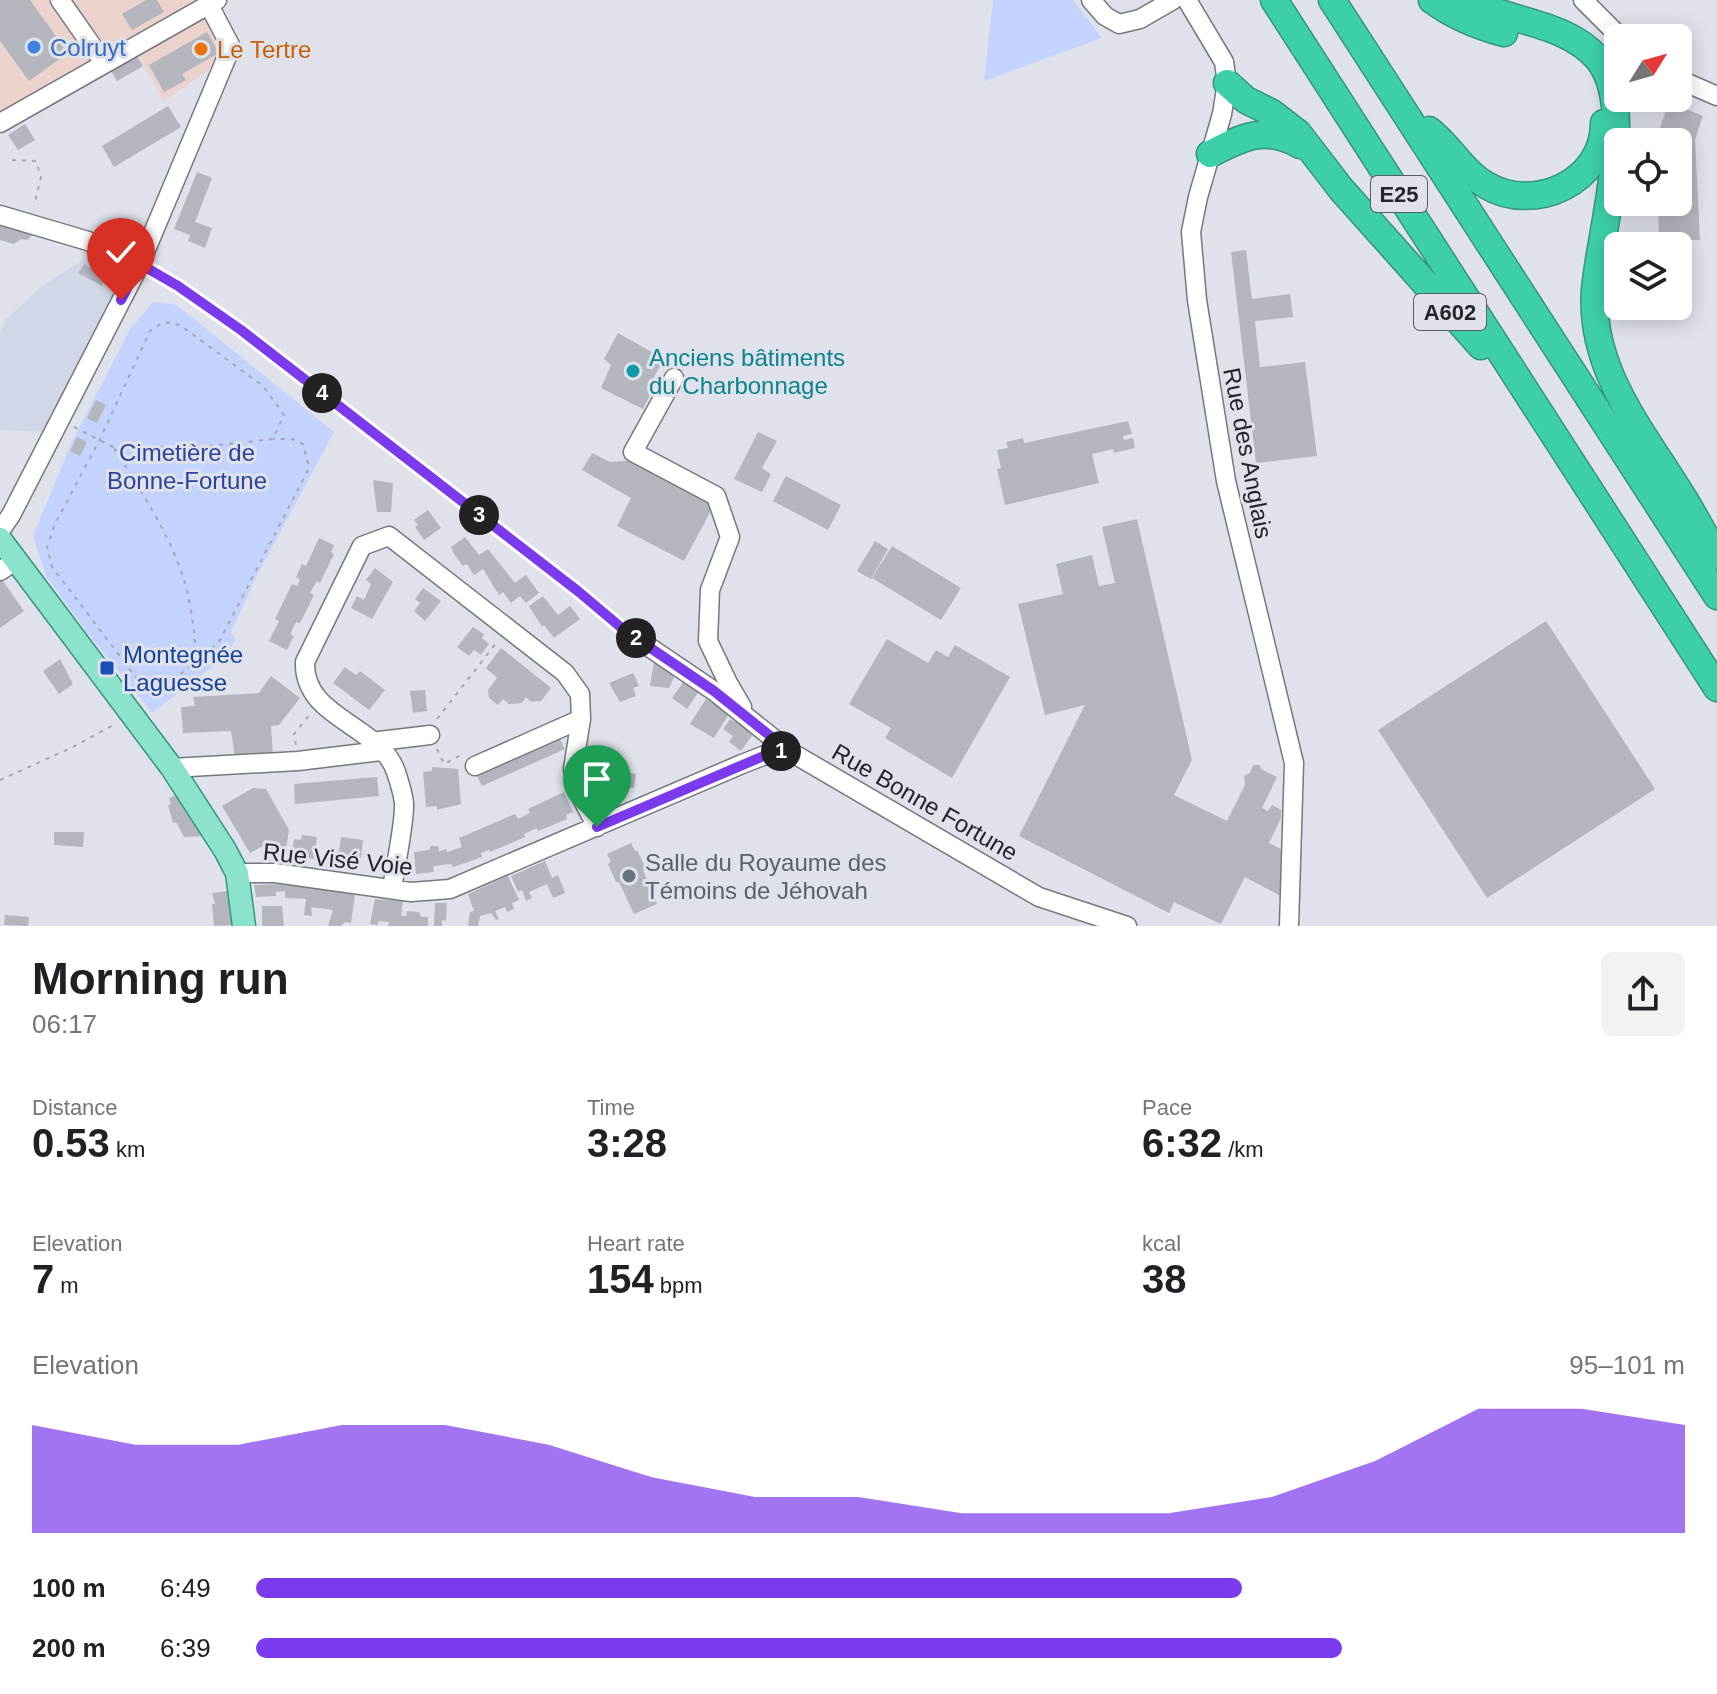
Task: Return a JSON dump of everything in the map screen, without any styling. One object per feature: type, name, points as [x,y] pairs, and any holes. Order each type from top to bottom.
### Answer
[{"type":"highway","name":"E25","points":[[1274,0],[1717,688]]},
{"type":"highway","name":"E25","points":[[1332,0],[1717,596]]},
{"type":"highway","points":[[1402,108],[1442,140],[1469,172],[1487,186],[1515,196],[1537,197],[1574,181],[1598,152],[1604,133],[1599,87],[1586,65],[1577,58],[1559,47],[1470,23],[1432,0]]},
{"type":"highway","points":[[1467,0],[1583,43],[1608,74],[1615,94],[1616,114],[1615,153],[1595,291],[1595,322],[1601,353],[1625,405],[1686,500],[1715,553]]},
{"type":"highway","name":"A602","points":[[1227,83],[1246,100],[1272,113],[1298,133],[1341,189],[1466,330],[1523,388]]},
{"type":"highway","name":"A602","points":[[1210,154],[1240,138],[1270,134],[1288,139],[1312,153]]},
{"type":"highway","points":[[1630,461],[1715,553]]},
{"type":"main road","points":[[0,539],[7,566],[172,768],[237,873],[244,926]]},
{"type":"street","points":[[60,0],[104,63]]},
{"type":"street","points":[[1091,0],[1105,16],[1119,24],[1140,19],[1173,0]]},
{"type":"street","name":"Rue des Anglais","points":[[1187,0],[1224,62],[1227,83],[1222,114],[1191,232],[1197,300],[1226,481],[1294,763],[1289,926]]},
{"type":"street","points":[[1583,0],[1607,24]]},
{"type":"street","points":[[0,123],[213,2],[231,47],[140,264],[0,531]]},
{"type":"street","points":[[1692,85],[1717,96]]},
{"type":"street","points":[[0,215],[88,241],[140,264]]},
{"type":"street","points":[[674,378],[633,452],[716,496],[730,537],[710,590],[708,641],[747,716]]},
{"type":"street","points":[[392,889],[404,803],[395,769],[376,746],[319,702],[305,676],[305,662],[362,546],[389,536],[565,673],[580,694],[581,719],[573,769],[576,787],[597,827]]},
{"type":"street","name":"Rue Bonne Fortune","points":[[649,647],[747,716],[789,751],[1039,897],[1127,926]]},
{"type":"street","points":[[475,766],[581,719]]},
{"type":"street","points":[[172,768],[298,761],[430,735]]},
{"type":"street","name":"Rue Visé Voie","points":[[237,873],[275,873],[411,892],[450,889],[762,756],[789,751]]},
{"type":"path","points":[[12,160],[36,161],[41,177],[30,223]]},
{"type":"path","points":[[140,264],[241,330],[649,647]]},
{"type":"path","points":[[113,447],[200,447],[292,439],[303,444],[309,468],[219,642],[159,692],[148,693],[52,567],[47,547],[55,524],[100,439],[150,331],[164,322],[180,325],[263,386],[284,415],[273,439]]},
{"type":"path","points":[[60,420],[113,447],[149,504],[179,565],[193,623],[197,662]]},
{"type":"path","points":[[475,766],[470,766],[464,754],[444,764],[429,729],[508,628]]},
{"type":"path","points":[[298,761],[294,734],[319,702]]},
{"type":"path","points":[[0,780],[120,722],[144,732]]},
{"type":"shaded area","points":[[0,0],[202,0],[223,51],[216,65],[164,101],[130,40],[0,113]]},
{"type":"shaded area","points":[[89,256],[126,267],[44,432],[0,430],[0,332],[6,319],[42,286]]},
{"type":"green space","points":[[993,0],[1073,0],[1102,38],[984,81]]},
{"type":"green space","name":"Cimetière de Bonne-Fortune","points":[[153,302],[174,304],[188,314],[334,432],[255,579],[231,633],[236,640],[221,660],[152,713],[46,576],[33,536],[71,444],[130,329]]},
{"type":"building","name":"Colruyt","points":[[0,0],[30,0],[68,53],[29,81],[0,41]]},
{"type":"building","points":[[146,0],[157,0],[164,12],[132,30],[122,14]]},
{"type":"building","points":[[207,32],[219,53],[182,74],[186,80],[164,92],[149,65]]},
{"type":"building","points":[[137,56],[143,66],[117,81],[111,71]]},
{"type":"building","points":[[168,106],[181,127],[114,167],[102,146]]},
{"type":"building","points":[[1692,111],[1703,116],[1695,140],[1700,240],[1692,240],[1692,232],[1659,232],[1658,216],[1692,216],[1692,128],[1660,128],[1666,112]]},
{"type":"building","points":[[25,124],[35,140],[18,150],[8,135]]},
{"type":"building","points":[[197,172],[212,178],[195,222],[212,228],[205,248],[188,241],[190,235],[174,229]]},
{"type":"building","points":[[0,222],[38,230],[27,240],[21,239],[14,244],[0,240]]},
{"type":"building","points":[[1246,250],[1252,299],[1290,294],[1293,317],[1255,321],[1260,367],[1305,362],[1317,456],[1256,463],[1231,252]]},
{"type":"building","points":[[84,264],[107,276],[102,286],[78,273]]},
{"type":"building","name":"Anciens bâtiments du Charbonnage","points":[[618,333],[664,359],[647,390],[651,393],[643,409],[601,388],[611,365],[604,359]]},
{"type":"building","points":[[96,400],[106,405],[97,423],[87,418]]},
{"type":"building","points":[[1128,421],[1132,434],[1123,436],[1124,440],[1133,438],[1135,448],[1092,454],[1099,483],[1005,505],[997,469],[1001,468],[997,450],[1008,448],[1006,442],[1023,438],[1024,443]]},
{"type":"building","points":[[758,432],[777,441],[762,468],[771,474],[762,492],[734,479]]},
{"type":"building","points":[[77,437],[87,442],[80,456],[70,451]]},
{"type":"building","points":[[592,453],[610,462],[637,460],[714,505],[684,561],[617,526],[631,498],[582,470]]},
{"type":"building","points":[[786,476],[841,505],[828,530],[773,501]]},
{"type":"building","points":[[373,480],[393,483],[391,512],[377,512]]},
{"type":"building","points":[[428,510],[441,528],[424,540],[414,520]]},
{"type":"building","points":[[1137,519],[1192,760],[1174,795],[1227,821],[1245,785],[1244,776],[1250,773],[1253,765],[1260,765],[1261,769],[1277,777],[1262,808],[1268,811],[1272,805],[1281,810],[1281,818],[1269,843],[1281,849],[1281,896],[1245,877],[1221,924],[1174,902],[1169,913],[1019,836],[1085,705],[1045,715],[1018,604],[1063,594],[1056,564],[1092,555],[1099,586],[1115,583],[1102,527]]},
{"type":"building","points":[[465,537],[479,555],[488,549],[515,583],[526,575],[539,593],[526,603],[520,596],[511,603],[503,592],[499,595],[483,569],[474,575],[467,564],[463,566],[454,554],[451,547]]},
{"type":"building","points":[[319,538],[334,545],[331,552],[334,554],[320,583],[317,581],[310,593],[314,595],[300,623],[296,622],[290,634],[294,636],[287,650],[269,641],[279,621],[275,619],[292,584],[297,586],[300,580],[296,577],[302,564],[306,566]]},
{"type":"building","points":[[875,541],[888,549],[871,579],[857,571]]},
{"type":"building","points":[[892,546],[961,588],[941,620],[872,578]]},
{"type":"building","points":[[375,568],[393,582],[372,619],[351,608],[357,596],[364,600],[371,584],[366,580]]},
{"type":"building","points":[[0,577],[24,611],[0,628]]},
{"type":"building","points":[[423,588],[441,601],[425,621],[414,611],[420,603],[415,599]]},
{"type":"building","points":[[543,596],[558,615],[570,606],[580,619],[554,638],[544,625],[542,627],[529,606]]},
{"type":"building","points":[[1546,621],[1655,789],[1487,898],[1378,730]]},
{"type":"building","points":[[473,627],[484,634],[482,638],[489,644],[481,655],[474,650],[469,656],[457,647]]},
{"type":"building","points":[[887,639],[928,663],[936,650],[948,657],[955,645],[1010,677],[952,778],[885,738],[891,728],[849,704]]},
{"type":"building","points":[[501,648],[551,688],[541,701],[531,702],[526,697],[522,703],[509,704],[503,699],[498,705],[489,698],[488,690],[497,678],[486,668]]},
{"type":"building","points":[[60,659],[73,684],[59,694],[43,671]]},
{"type":"building","points":[[654,661],[675,675],[669,688],[650,686]]},
{"type":"building","points":[[345,667],[356,675],[360,671],[385,690],[369,710],[333,683]]},
{"type":"building","points":[[633,673],[639,686],[633,688],[636,696],[620,702],[609,683]]},
{"type":"building","points":[[271,676],[300,698],[279,725],[271,726],[273,756],[235,758],[231,731],[183,733],[181,707],[195,706],[193,697],[259,693]]},
{"type":"building","points":[[684,681],[699,691],[687,709],[672,698]]},
{"type":"building","points":[[425,690],[427,711],[413,713],[410,691]]},
{"type":"building","points":[[706,699],[729,714],[714,738],[690,724]]},
{"type":"building","points":[[738,718],[754,733],[741,751],[729,742],[733,736],[723,729],[730,719],[735,722]]},
{"type":"building","points":[[559,737],[565,749],[482,786],[476,774]]},
{"type":"building","points":[[432,767],[458,769],[461,804],[437,810],[437,806],[426,807],[423,772],[432,771]]},
{"type":"building","points":[[589,767],[636,774],[634,788],[626,787],[625,793],[594,788],[594,782],[587,781]]},
{"type":"building","points":[[377,777],[379,796],[295,804],[294,784]]},
{"type":"building","points":[[253,788],[266,789],[289,830],[285,855],[266,852],[263,846],[250,853],[222,806]]},
{"type":"building","points":[[564,792],[573,812],[566,815],[567,819],[538,831],[537,828],[524,834],[525,837],[481,853],[482,857],[453,867],[451,864],[433,866],[434,872],[416,874],[414,852],[430,850],[430,846],[438,846],[439,852],[462,847],[459,838],[515,814],[518,819],[530,813],[528,809]]},
{"type":"building","points":[[179,794],[205,836],[184,837],[176,822],[173,823],[169,798]]},
{"type":"building","points":[[54,832],[84,832],[83,847],[54,845]]},
{"type":"building","points":[[302,835],[317,837],[314,859],[298,857],[299,853],[292,852],[294,839],[301,840]]},
{"type":"building","points":[[341,837],[363,840],[360,866],[344,863],[344,859],[338,858]]},
{"type":"building","name":"Salle du Royaume des Témoins de Jéhovah","points":[[631,843],[646,869],[643,870],[657,904],[634,914],[619,882],[616,882],[607,854]]},
{"type":"building","points":[[545,861],[552,878],[558,875],[565,893],[553,898],[547,884],[529,892],[532,898],[526,901],[511,876]]},
{"type":"building","points":[[508,876],[519,900],[512,903],[514,909],[507,912],[505,907],[495,911],[499,919],[496,920],[491,913],[480,916],[478,926],[468,926],[470,912],[474,911],[468,894]]},
{"type":"building","points":[[281,884],[355,894],[351,923],[328,926],[333,910],[311,907],[312,916],[304,915],[306,899],[285,898],[285,891],[276,892],[276,896],[256,897],[254,885]]},
{"type":"building","points":[[230,891],[235,925],[214,926],[212,893]]},
{"type":"building","points":[[375,899],[403,901],[401,916],[406,916],[407,911],[419,912],[421,917],[428,917],[428,926],[388,926],[389,922],[378,921],[378,925],[370,924]]},
{"type":"building","points":[[435,903],[447,903],[446,921],[442,920],[442,926],[434,926]]},
{"type":"building","points":[[262,906],[282,906],[284,926],[262,926]]},
{"type":"building","points":[[5,915],[29,917],[28,926],[4,925]]},
{"type":"place","name":"Colruyt","points":[[34,47]]},
{"type":"place","name":"Le Tertre","points":[[201,49]]},
{"type":"place","name":"Anciens bâtiments du Charbonnage","points":[[633,371]]},
{"type":"place","name":"Montegnée Laguesse","points":[[107,668]]},
{"type":"place","name":"Salle du Royaume des Témoins de Jéhovah","points":[[629,876]]},
{"type":"route","points":[[121,300],[140,264],[178,286],[241,330],[624,630],[714,691],[789,751],[773,752],[742,764],[597,827]]}]
